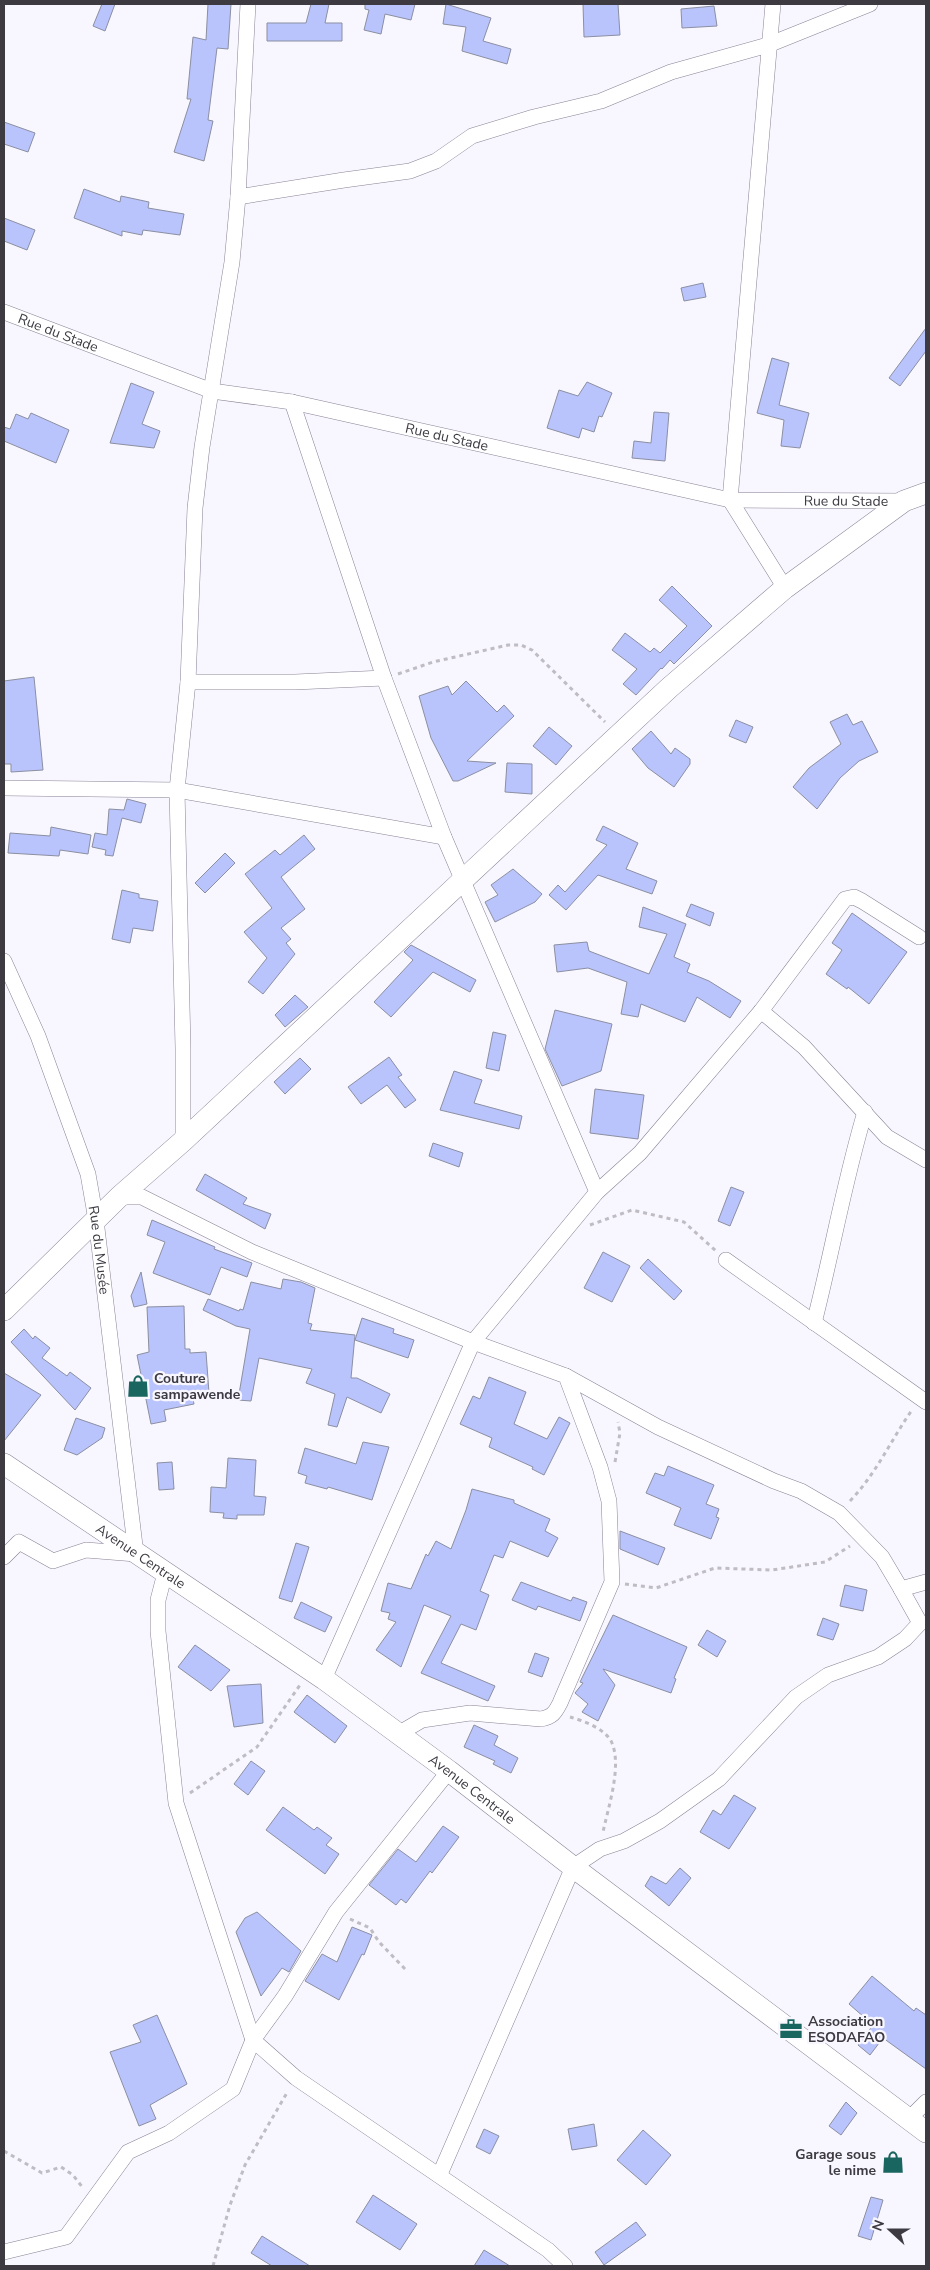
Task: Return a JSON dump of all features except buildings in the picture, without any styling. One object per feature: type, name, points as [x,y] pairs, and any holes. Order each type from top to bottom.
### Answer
[{"type":"street","points":[[183,1141],[183,1048],[177,790],[188,682],[195,508],[202,447],[232,262],[238,197],[248,4]]},
{"type":"street","points":[[773,4],[730,500],[785,588]]},
{"type":"street","points":[[238,197],[410,171],[436,161],[472,136],[534,117],[601,101],[671,72],[768,45],[870,4]]},
{"type":"street","name":"Rue du Stade","points":[[4,312],[212,391],[292,402],[730,500],[904,501]]},
{"type":"street","points":[[292,402],[384,678],[444,837],[596,1192]]},
{"type":"street","points":[[4,1310],[119,1197],[183,1141],[669,688],[785,588],[904,501],[926,493]]},
{"type":"street","points":[[188,682],[295,682],[384,678]]},
{"type":"street","points":[[4,788],[177,790],[444,837]]},
{"type":"street","points":[[317,1675],[473,1342],[596,1192],[640,1153],[761,1011],[840,904],[849,896],[862,901],[919,937]]},
{"type":"street","name":"Rue du Musée","points":[[4,961],[38,1036],[88,1174],[96,1220],[136,1554]]},
{"type":"street","points":[[761,1011],[804,1047],[887,1137],[926,1160]]},
{"type":"street","points":[[814,1323],[832,1254],[850,1161],[865,1112]]},
{"type":"street","points":[[119,1197],[142,1197],[252,1252],[473,1342],[566,1376],[658,1426],[774,1481],[801,1491],[839,1513],[882,1557],[924,1623],[878,1658],[828,1675],[796,1697],[719,1779],[682,1805],[624,1841],[600,1849],[573,1867],[440,2174]]},
{"type":"street","points":[[726,1260],[923,1400]]},
{"type":"street","points":[[398,1734],[422,1720],[446,1716],[470,1713],[541,1719],[555,1713],[612,1582],[609,1501],[600,1467],[566,1376]]},
{"type":"street","name":"Avenue Centrale","points":[[4,1464],[317,1675],[449,1771],[573,1867],[918,2126]]},
{"type":"street","points":[[4,1557],[19,1542],[53,1561],[86,1550],[136,1554]]},
{"type":"street","points":[[165,1572],[158,1600],[158,1631],[176,1803],[253,2040],[296,2078],[414,2160],[440,2174],[548,2250],[565,2266]]},
{"type":"street","points":[[901,1589],[926,1582]]},
{"type":"street","points":[[4,2252],[66,2237],[128,2152],[169,2133],[233,2089],[253,2040],[284,1996],[336,1912],[449,1771]]},
{"type":"street","points":[[918,2126],[926,2102]]},
{"type":"path","points":[[384,678],[433,662],[508,645],[521,645],[532,650],[618,735]]},
{"type":"path","points":[[583,1229],[632,1210],[684,1222],[726,1260]]},
{"type":"path","points":[[839,1513],[856,1495],[882,1460],[894,1436],[923,1400]]},
{"type":"path","points":[[614,1401],[620,1433],[615,1466]]},
{"type":"path","points":[[612,1582],[656,1588],[715,1568],[772,1570],[825,1562],[863,1538]]},
{"type":"path","points":[[176,1803],[257,1747],[317,1675]]},
{"type":"path","points":[[555,1713],[585,1721],[600,1730],[612,1742],[615,1756],[615,1775],[600,1849]]},
{"type":"path","points":[[336,1912],[370,1928],[379,1942],[406,1970]]},
{"type":"path","points":[[213,2266],[230,2205],[245,2166],[296,2078]]},
{"type":"path","points":[[4,2151],[42,2173],[61,2167],[73,2175],[86,2192],[106,2182]]},
{"type":"place","name":"Couture sampawende","points":[[138,1386]]},
{"type":"place","name":"Association ESODAFAO","points":[[791,2029]]},
{"type":"place","name":"Garage sous le nime","points":[[893,2162]]}]
